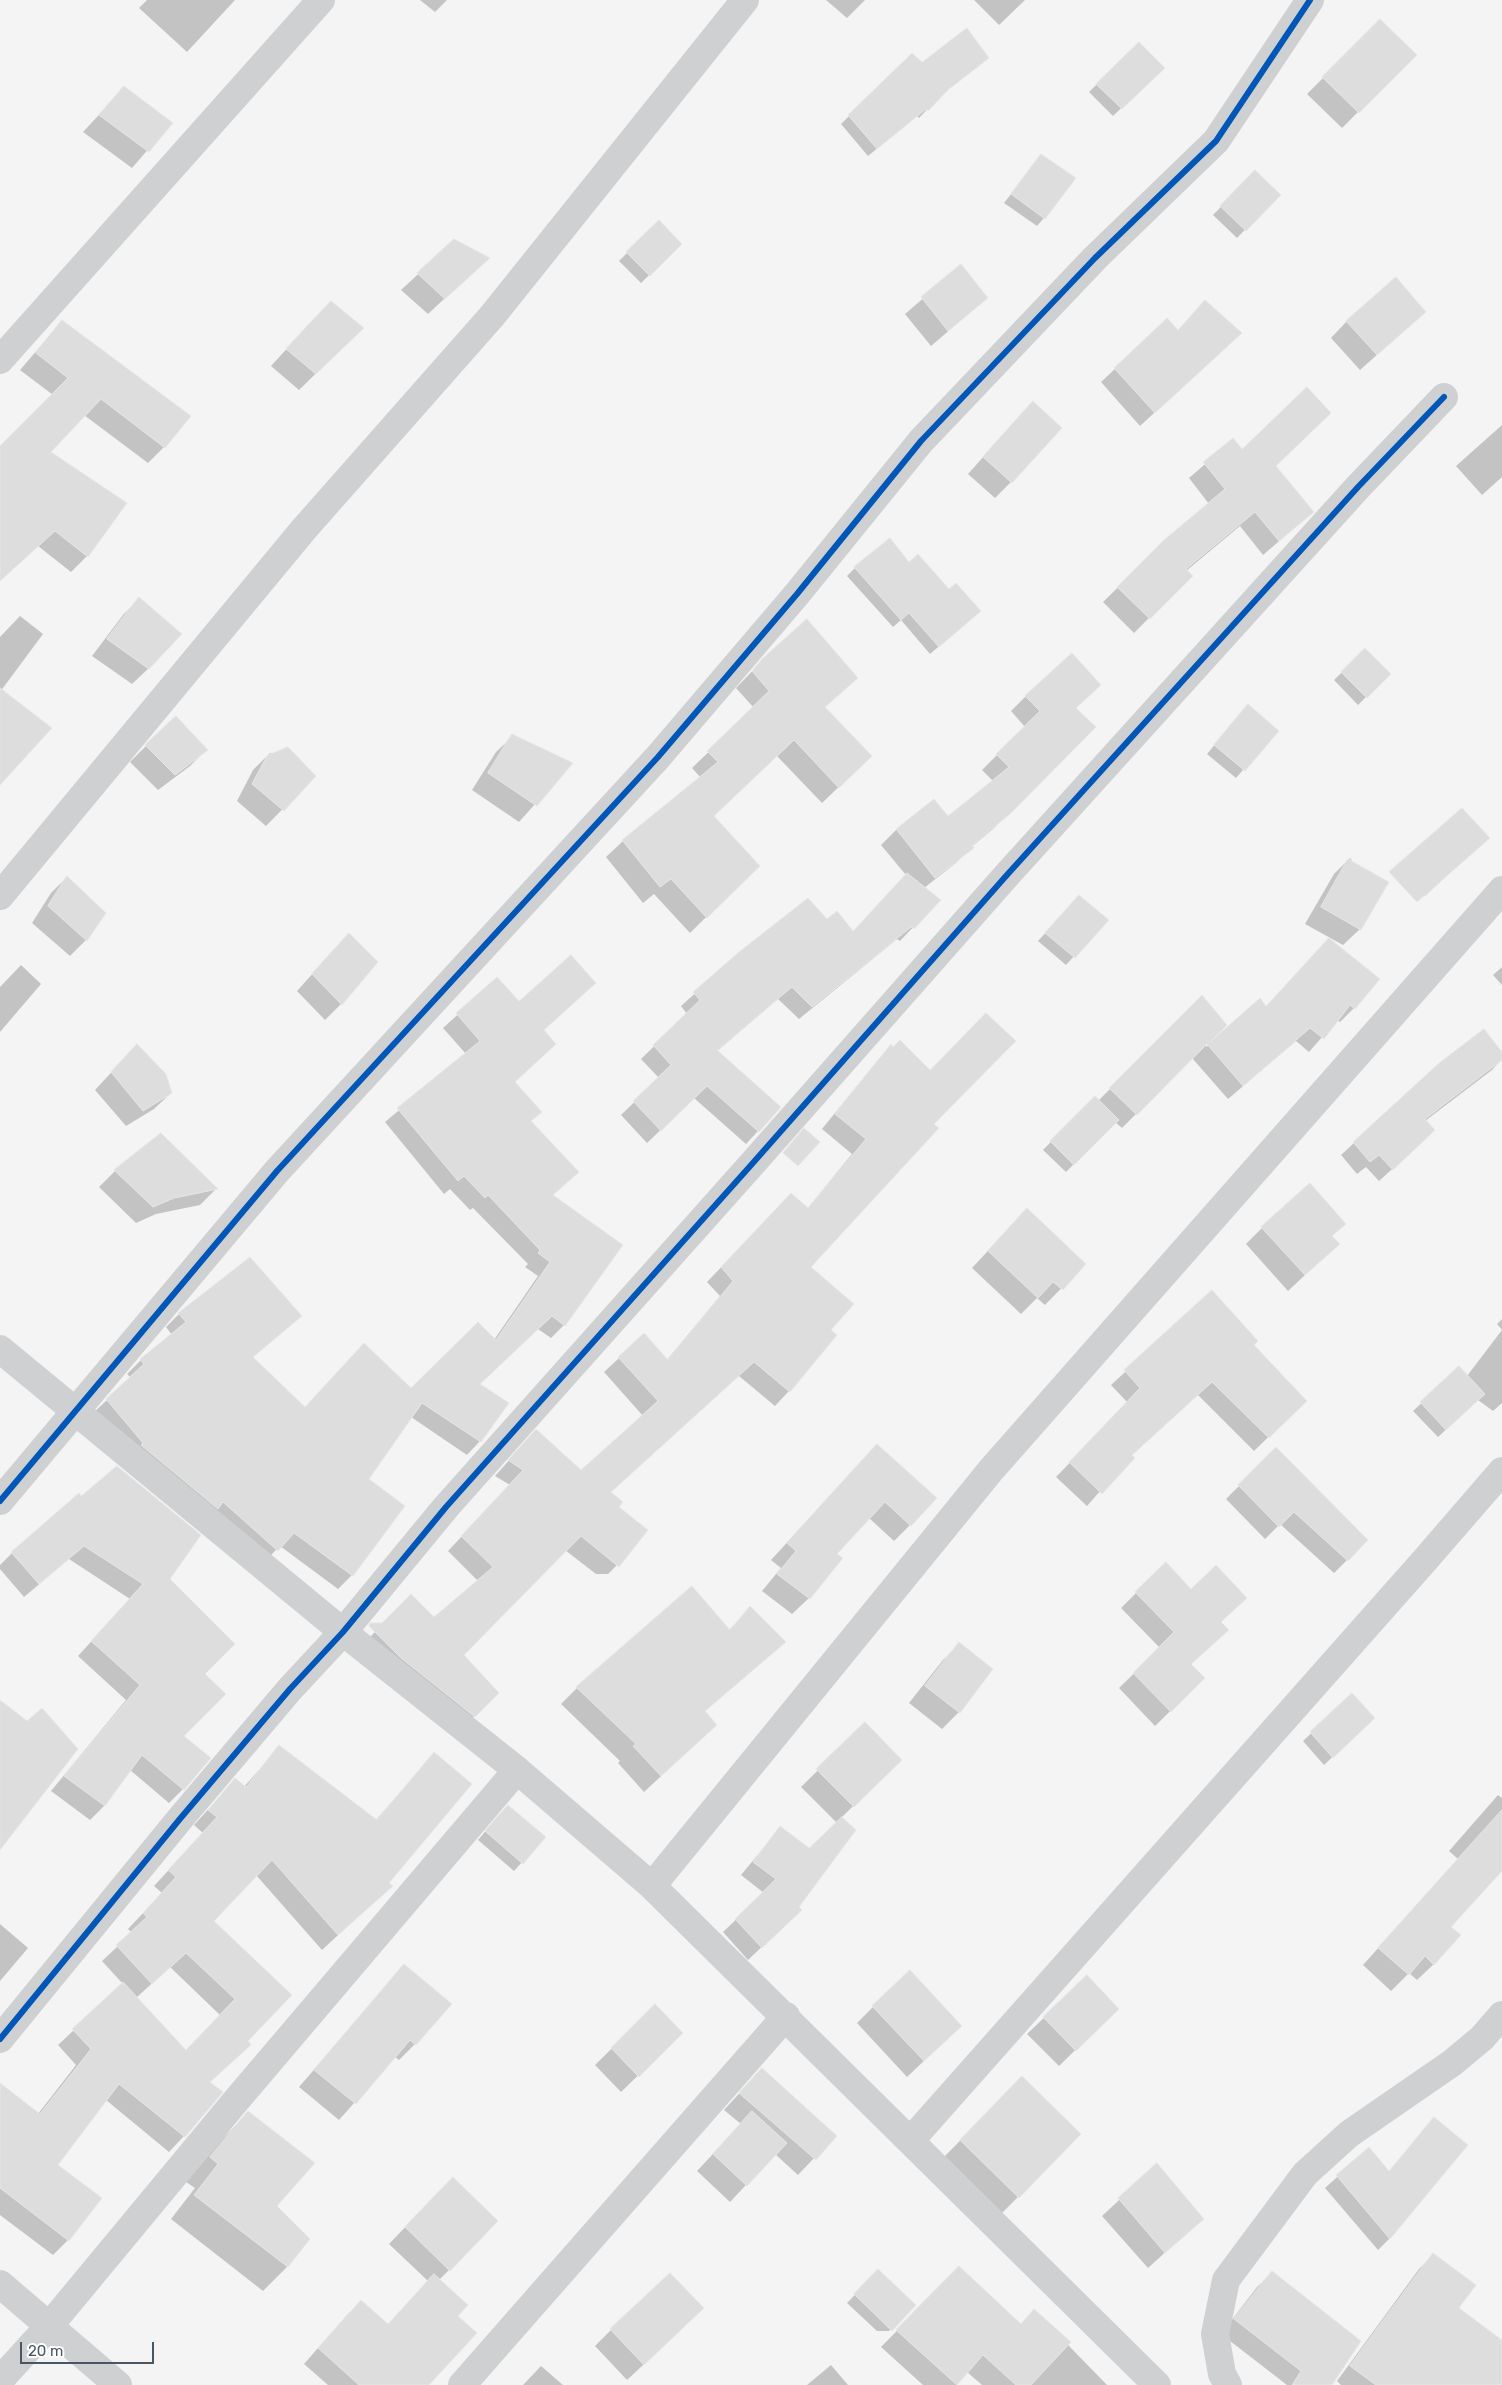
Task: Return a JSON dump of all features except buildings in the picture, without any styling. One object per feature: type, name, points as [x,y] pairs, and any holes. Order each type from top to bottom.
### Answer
[{"type":"street","points":[[0,360],[321,0]]},
{"type":"street","points":[[0,896],[304,529],[492,316],[745,0]]},
{"type":"street","points":[[0,1500],[277,1171],[658,757],[797,594],[921,441],[1095,258],[1216,141],[1310,0]]},
{"type":"street","points":[[0,2039],[179,1820],[290,1689],[343,1632],[446,1507],[1006,876],[1358,487],[1444,397]]},
{"type":"street","points":[[652,1886],[991,1470],[1502,890]]},
{"type":"street","points":[[0,1349],[343,1632],[517,1770],[652,1886],[786,2016],[1157,2385]]},
{"type":"street","points":[[910,2140],[1419,1568],[1502,1471]]},
{"type":"street","points":[[0,2380],[50,2326],[234,2103],[517,1770]]},
{"type":"street","points":[[1228,2385],[1222,2374],[1215,2334],[1226,2280],[1305,2174],[1349,2134],[1452,2063],[1482,2038],[1502,2015]]},
{"type":"street","points":[[462,2385],[786,2016]]},
{"type":"street","points":[[0,2284],[118,2385]]},
{"type":"cycle path","points":[[0,1501],[277,1171],[658,757],[797,594],[921,441],[1095,258],[1216,141],[1310,0]]},
{"type":"cycle path","points":[[0,2039],[179,1820],[290,1689],[343,1632],[446,1507],[1006,876],[1358,487],[1444,397]]}]
